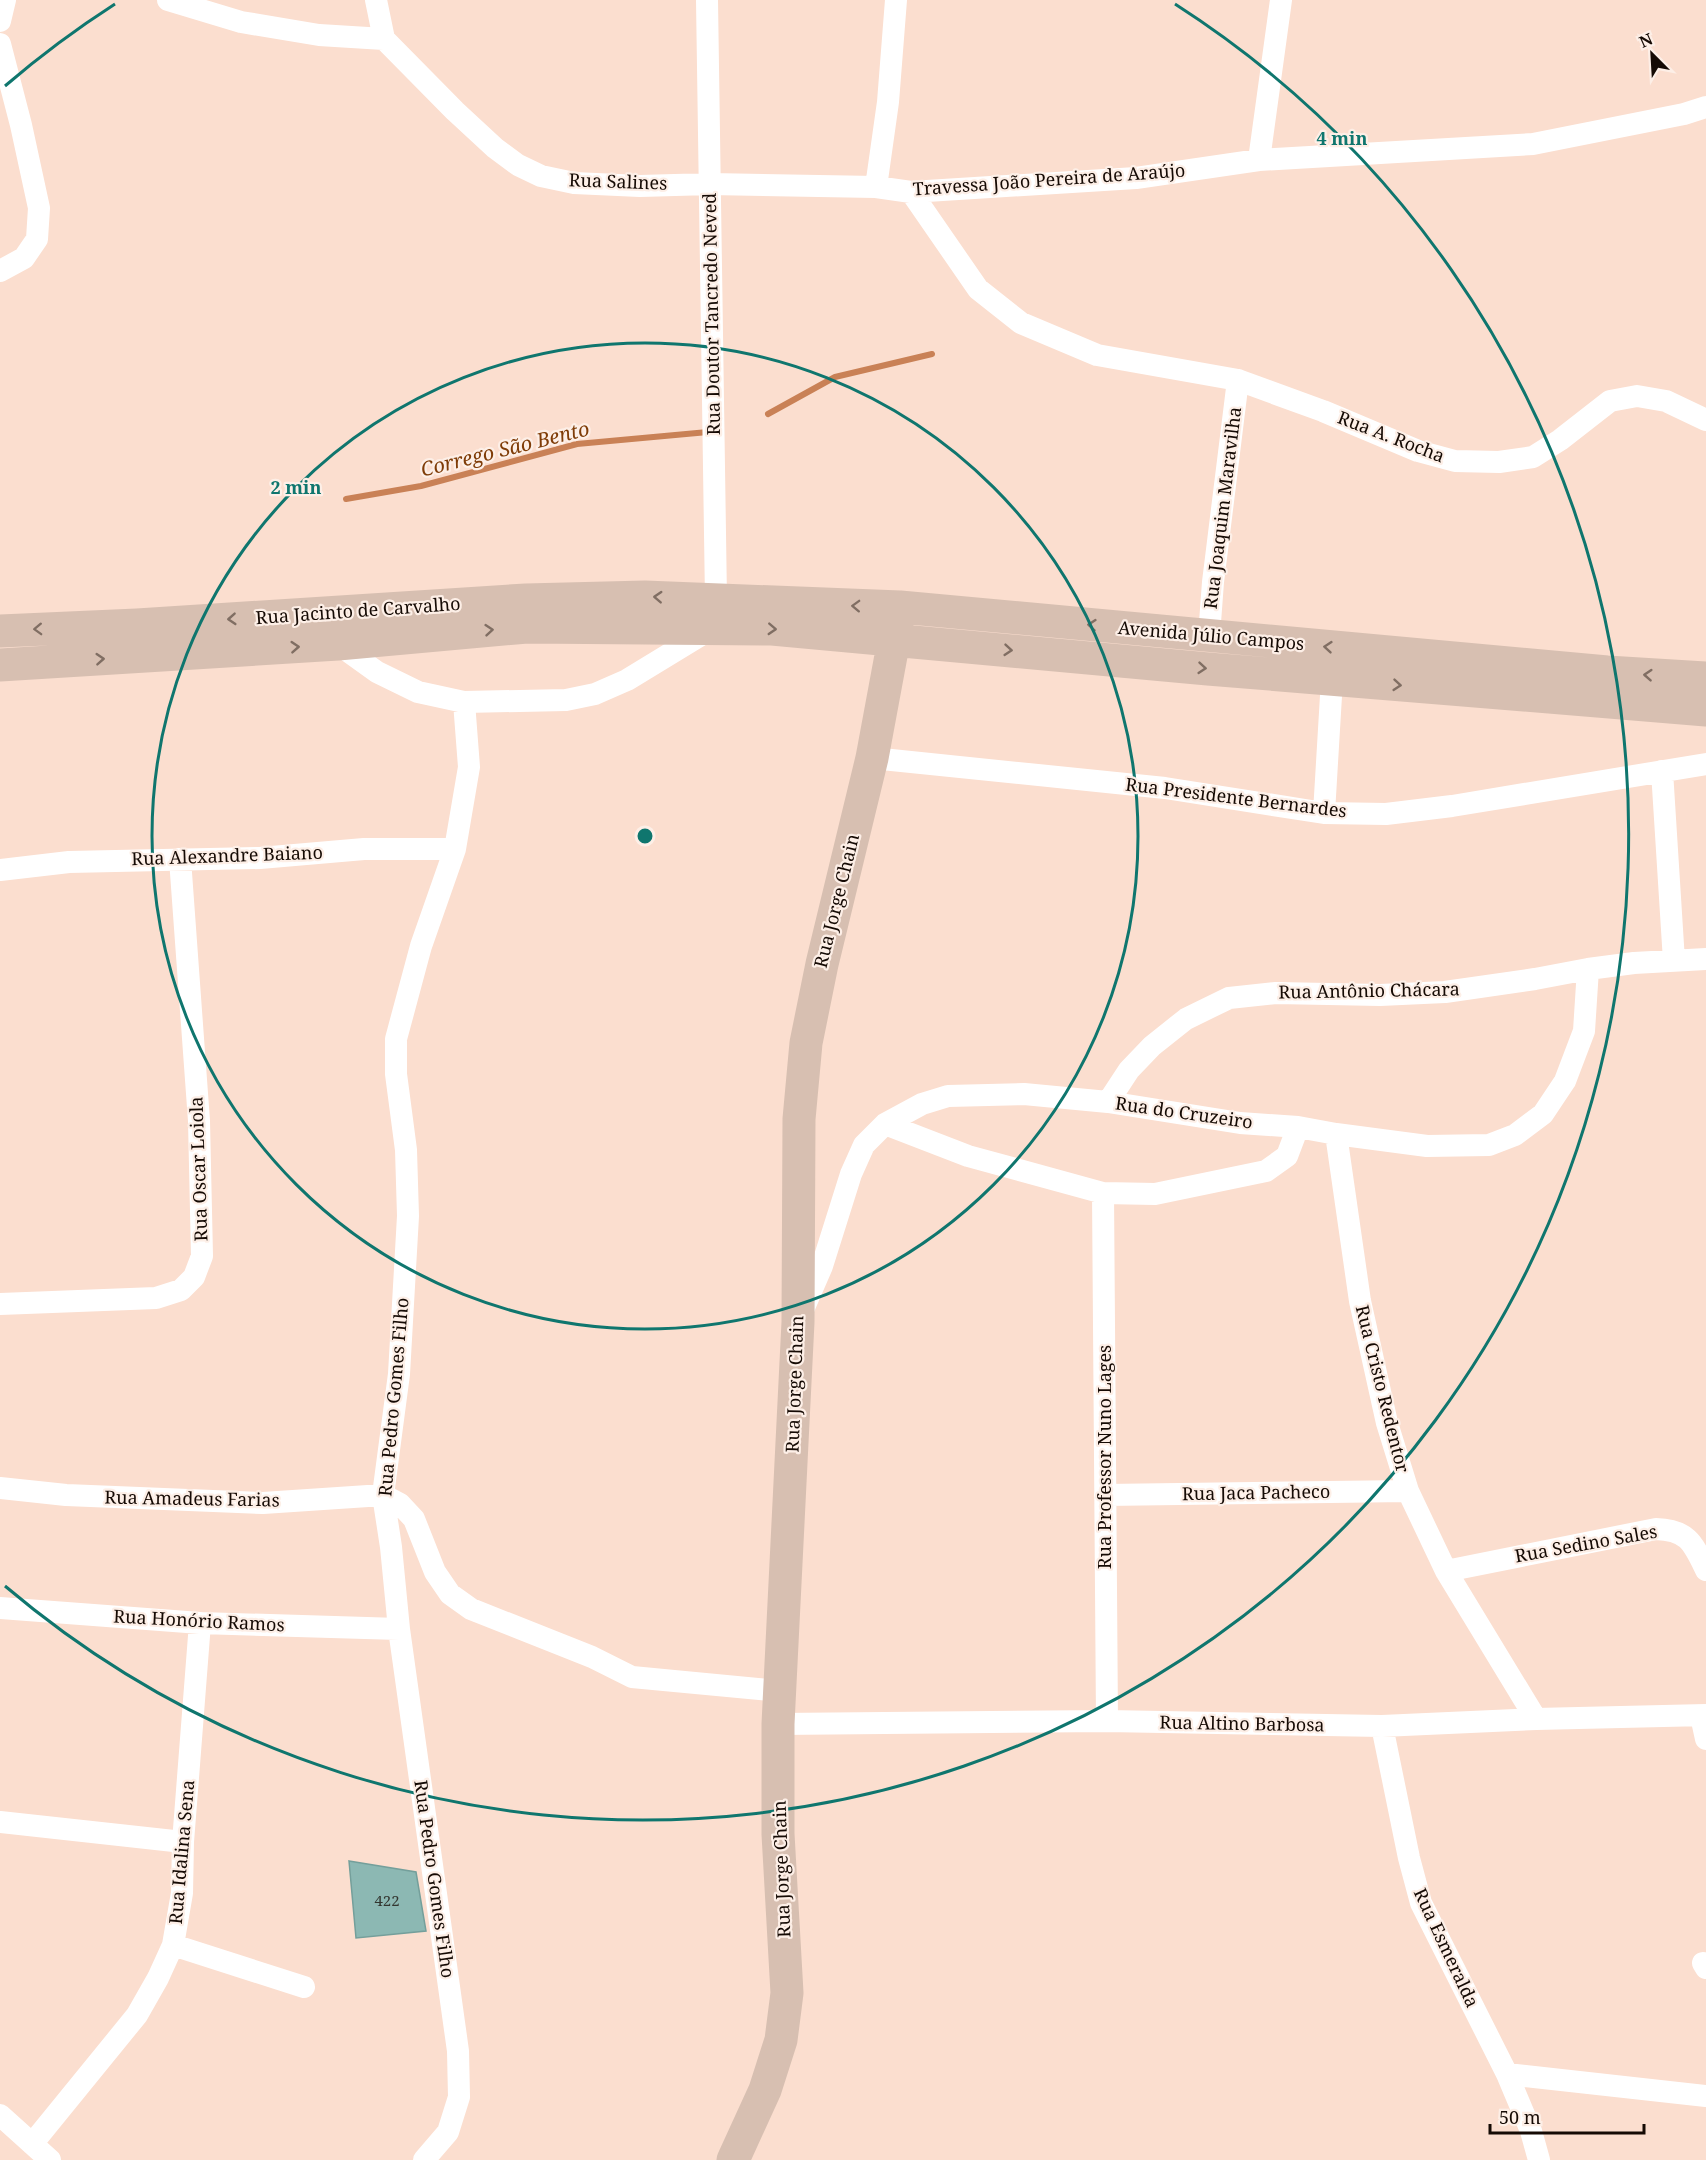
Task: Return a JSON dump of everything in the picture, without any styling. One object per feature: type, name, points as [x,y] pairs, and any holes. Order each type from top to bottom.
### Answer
[{"type":"street","points":[[0,21],[5,0]]},
{"type":"street","points":[[168,0],[242,22],[319,35],[384,39],[376,0]]},
{"type":"street","name":"Rua Doutor Tancredo Neved","points":[[707,0],[715,614]]},
{"type":"street","points":[[876,188],[888,102],[896,0]]},
{"type":"street","points":[[1259,160],[1281,0]]},
{"type":"street","name":"Rua Salines","points":[[384,39],[495,148],[518,165],[541,176],[574,183],[640,186],[710,184]]},
{"type":"street","points":[[0,44],[39,208],[38,239],[24,258],[0,271]]},
{"type":"street","name":"Travessa João Pereira de Araújo","points":[[710,184],[876,188],[911,192],[1136,178],[1259,160],[1533,144],[1684,114],[1706,107]]},
{"type":"street","name":"Rua A. Rocha","points":[[911,192],[978,289],[1021,323],[1097,355],[1238,380],[1323,411],[1418,451],[1455,461],[1499,462],[1533,457],[1560,440],[1610,401],[1637,396],[1666,401],[1706,420]]},
{"type":"street","name":"Rua Joaquim Maravilha","points":[[1209,636],[1214,570],[1238,380]]},
{"type":"street","name":"Rua Jacinto de Carvalho","points":[[0,631],[138,640],[526,614],[645,597],[715,614]]},
{"type":"street","name":"Avenida Júlio Campos","points":[[715,614],[900,607],[1607,672],[1706,678]]},
{"type":"street","name":"Rua Jorge Chain","points":[[733,2160],[765,2090],[781,2040],[787,1993],[778,1834],[778,1724],[798,1322],[799,1119],[806,1043],[825,952],[872,758],[900,607]]},
{"type":"street","points":[[0,665],[138,640],[338,644],[526,614]]},
{"type":"street","points":[[338,644],[377,672],[418,692],[464,702],[566,700],[595,694],[627,680],[715,614],[772,629],[1706,710]]},
{"type":"street","points":[[967,646],[970,614]]},
{"type":"street","points":[[1324,813],[1332,679]]},
{"type":"street","name":"Rua Pedro Gomes Filho","points":[[424,2160],[448,2132],[459,2097],[458,2050],[399,1629],[383,1495],[399,1374],[408,1216],[405,1150],[396,1074],[396,1039],[421,946],[455,849],[469,766],[464,702]]},
{"type":"street","name":"Rua Presidente Bernardes","points":[[872,758],[1165,788],[1324,813],[1386,814],[1441,808],[1706,764]]},
{"type":"street","points":[[1662,771],[1674,961]]},
{"type":"street","name":"Rua Alexandre Baiano","points":[[0,870],[69,862],[260,858],[363,849],[455,849]]},
{"type":"street","name":"Rua Oscar Loiola","points":[[0,1304],[156,1298],[181,1290],[194,1277],[202,1256],[199,1122],[180,859]]},
{"type":"street","name":"Rua Antônio Chácara","points":[[1108,1102],[1129,1070],[1152,1046],[1186,1019],[1229,998],[1276,993],[1380,995],[1445,992],[1634,963],[1706,959]]},
{"type":"street","name":"Rua do Cruzeiro","points":[[798,1322],[822,1266],[851,1174],[864,1145],[885,1124],[922,1104],[948,1096],[1024,1094],[1108,1102],[1240,1123],[1298,1127],[1427,1146],[1489,1145],[1515,1135],[1543,1114],[1565,1081],[1584,1031],[1588,969]]},
{"type":"street","points":[[885,1124],[968,1156],[1103,1192],[1155,1194],[1266,1171],[1287,1156],[1298,1127]]},
{"type":"street","name":"Rua Cristo Redentor","points":[[1336,1134],[1359,1301],[1387,1423],[1408,1491],[1446,1570],[1536,1719]]},
{"type":"street","name":"Rua Professor Nuno Lages","points":[[1103,1192],[1107,1721]]},
{"type":"street","name":"Rua Amadeus Farias","points":[[0,1488],[66,1495],[263,1503],[383,1495]]},
{"type":"street","name":"Rua Jaca Pacheco","points":[[1105,1495],[1408,1491]]},
{"type":"street","points":[[383,1495],[400,1504],[414,1519],[435,1572],[450,1593],[471,1609],[592,1657],[632,1677],[780,1691]]},
{"type":"street","name":"Rua Sedino Sales","points":[[1446,1570],[1656,1529],[1674,1529],[1688,1538],[1706,1570]]},
{"type":"street","name":"Rua Honório Ramos","points":[[0,1608],[200,1623],[399,1629]]},
{"type":"street","name":"Rua Idalina Sena","points":[[32,2144],[137,2015],[173,1945],[182,1893],[183,1842],[200,1623]]},
{"type":"street","points":[[1703,1715],[1706,1739]]},
{"type":"street","name":"Rua Altino Barbosa","points":[[778,1724],[1107,1721],[1382,1726],[1703,1715]]},
{"type":"street","name":"Rua Esmeralda","points":[[1382,1726],[1408,1858],[1421,1903],[1507,2074],[1531,2131],[1539,2160]]},
{"type":"street","points":[[0,1822],[183,1842]]},
{"type":"street","points":[[173,1945],[304,1987]]},
{"type":"street","points":[[1507,2074],[1706,2096]]},
{"type":"street","points":[[0,2115],[50,2160]]},
{"type":"building","points":[[349,1861],[416,1872],[426,1931],[356,1938]]},
{"type":"waterway","name":"Corrego São Bento","points":[[768,414],[835,377],[932,354]]},
{"type":"waterway","name":"Corrego São Bento","points":[[346,499],[421,486],[577,444],[708,432]]}]
